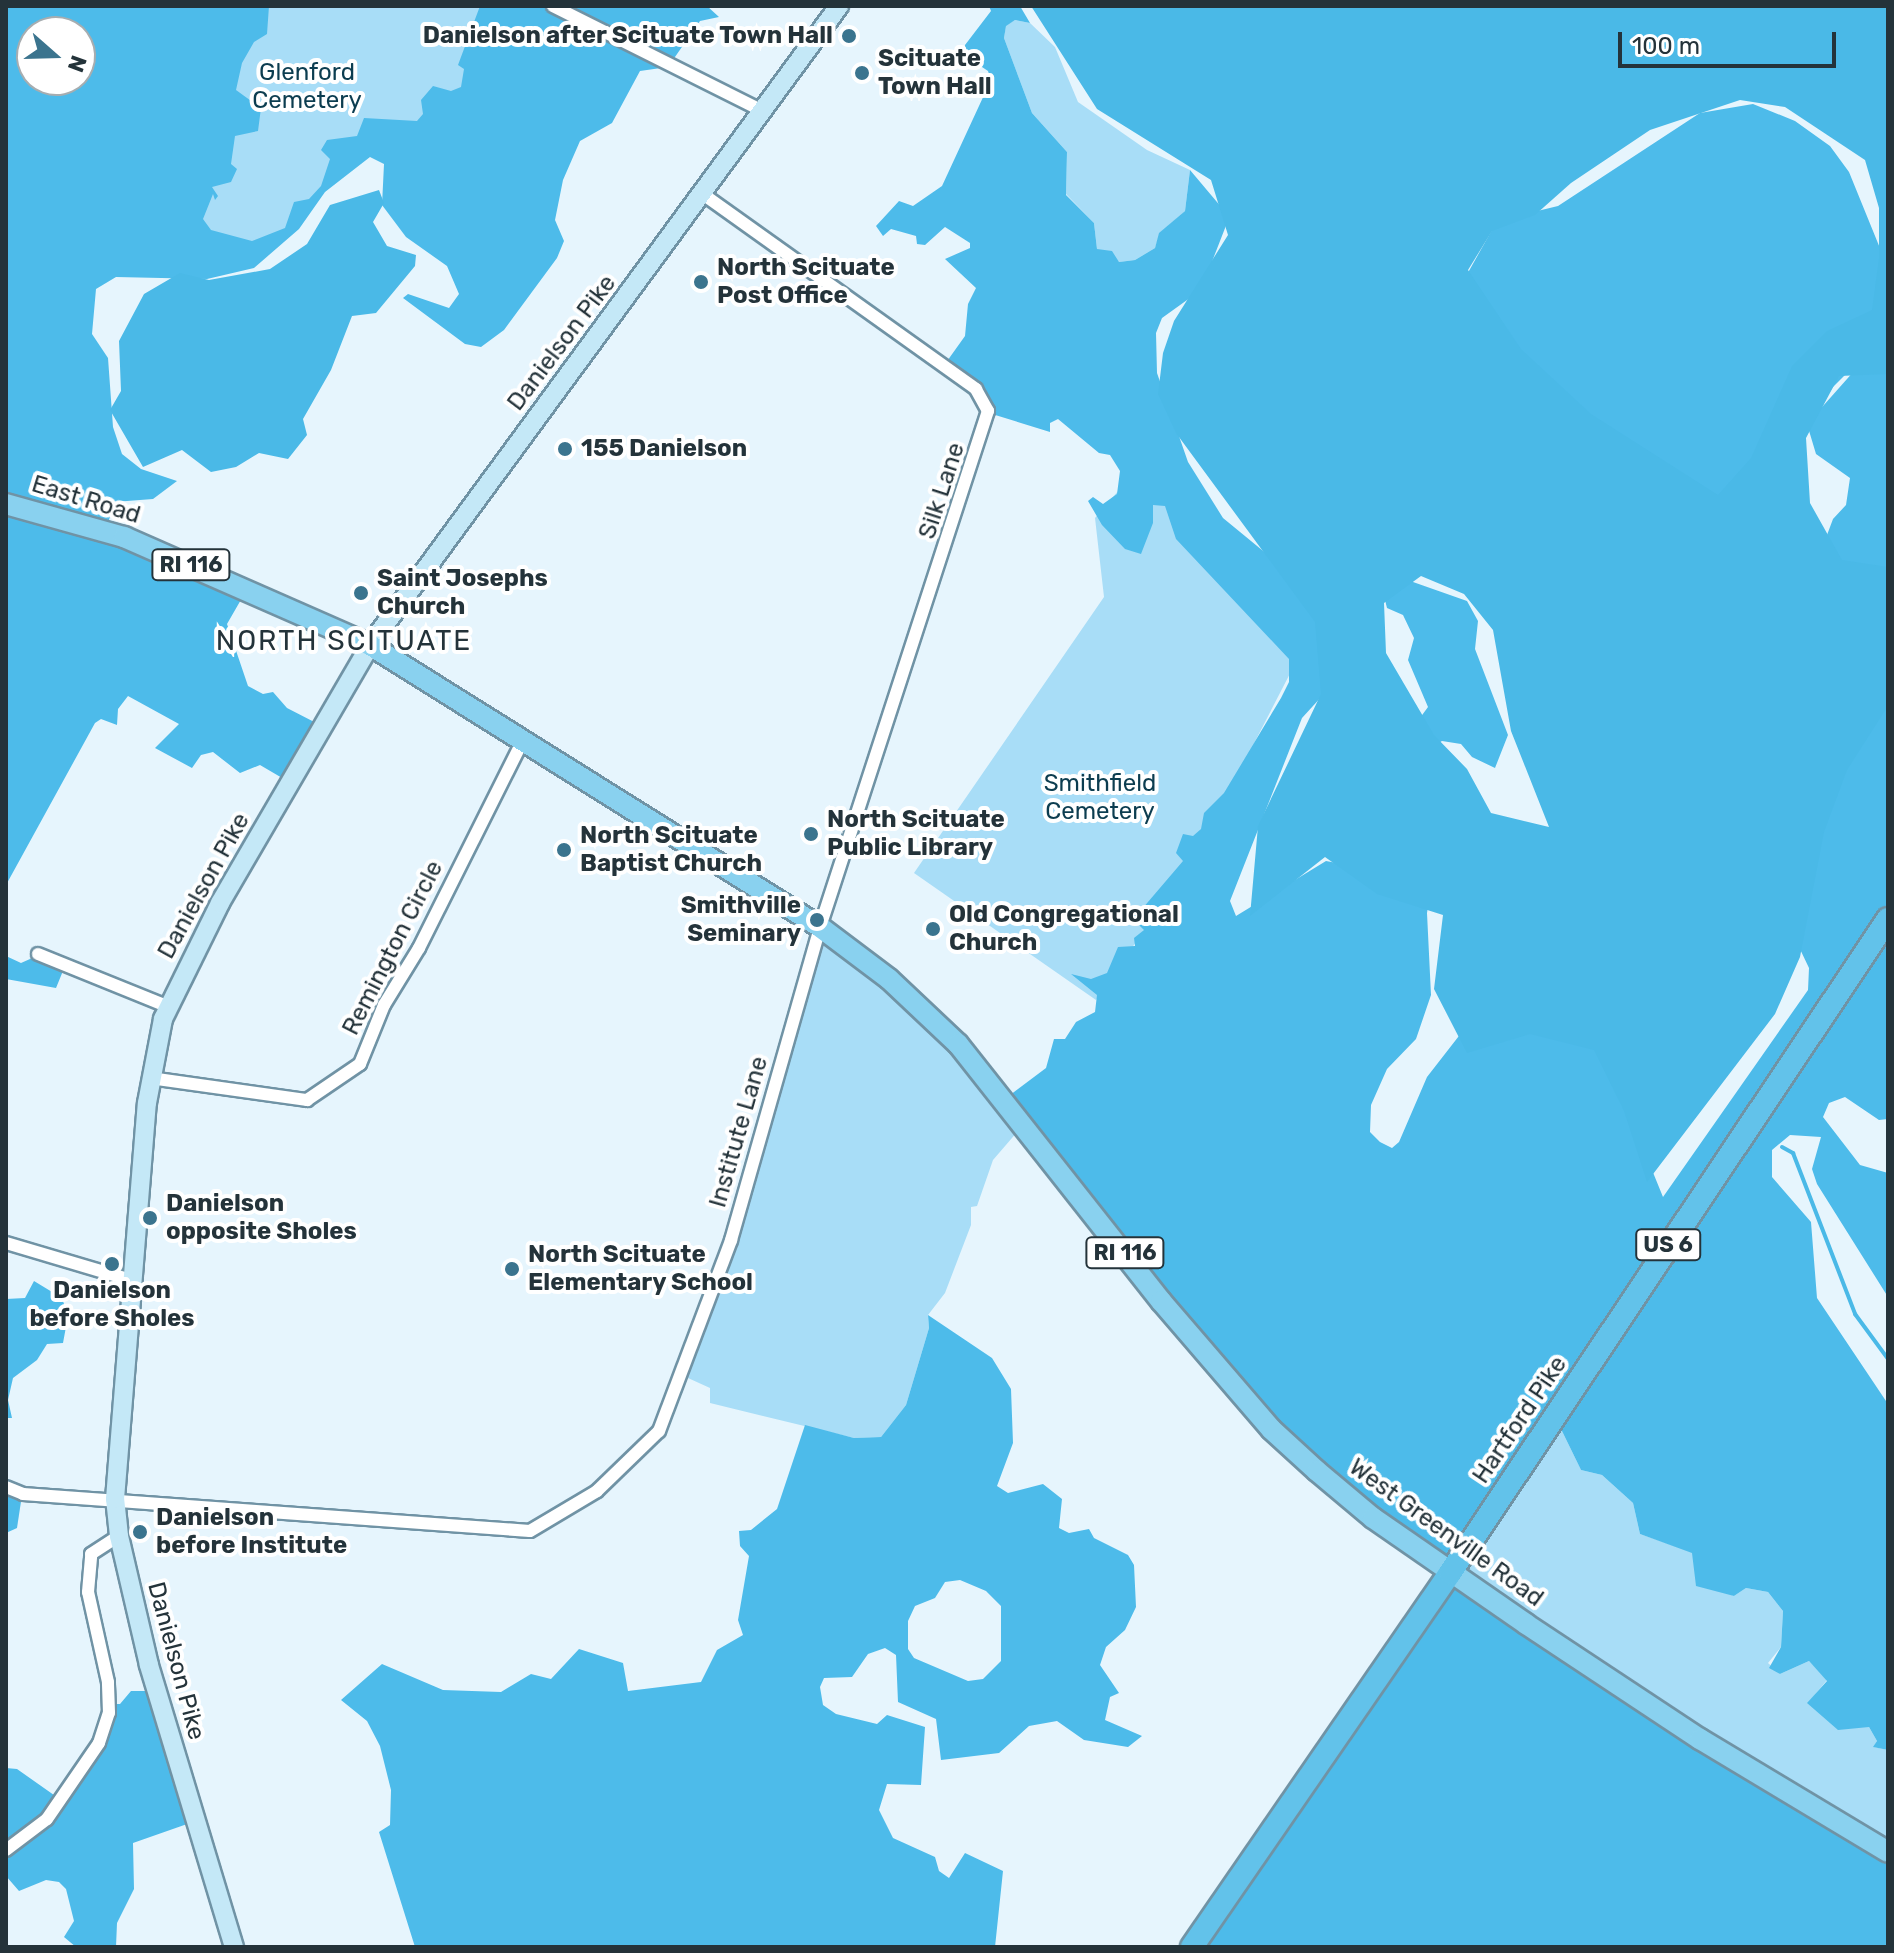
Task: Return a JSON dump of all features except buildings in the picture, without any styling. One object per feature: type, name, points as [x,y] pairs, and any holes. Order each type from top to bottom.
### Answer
[{"type":"highway","name":"Hartford Pike","points":[[1192,1947],[1450,1573],[1888,919]]},
{"type":"main road","name":"Danielson Pike","points":[[234,1947],[149,1665],[119,1536],[115,1499],[150,1078],[169,1007],[220,903],[370,645],[839,6]]},
{"type":"main road","name":"East Road","points":[[6,504],[124,537],[370,645]]},
{"type":"main road","name":"West Greenville Road","points":[[370,645],[820,927],[889,979],[958,1044],[1161,1301],[1271,1429],[1373,1518],[1450,1573],[1700,1739],[1888,1852]]},
{"type":"street","points":[[553,6],[763,111]]},
{"type":"street","name":"Silk Lane","points":[[703,194],[976,389],[988,411],[820,927]]},
{"type":"street","name":"Remington Circle","points":[[150,1078],[307,1100],[360,1064],[384,1005],[419,948],[523,740]]},
{"type":"street","name":"Institute Lane","points":[[6,1487],[23,1494],[513,1531],[530,1531],[597,1491],[659,1431],[667,1412],[731,1240],[820,927]]},
{"type":"street","points":[[38,954],[169,1007]]},
{"type":"street","points":[[6,1243],[131,1280]]},
{"type":"street","points":[[6,1850],[47,1819],[99,1743],[109,1713],[108,1682],[88,1592],[91,1554],[119,1536]]},
{"type":"green space","name":"Glenford Cemetery","points":[[246,6],[483,6],[464,138],[377,127],[272,243],[186,235]]},
{"type":"green space","points":[[1015,20],[1030,23],[1055,47],[1078,102],[1147,150],[1190,170],[1185,211],[1160,233],[1155,248],[1135,260],[1119,262],[1097,249],[1094,223],[1066,194],[1067,152],[1032,113],[1004,38],[1006,25]]},
{"type":"green space","name":"Smithfield Cemetery","points":[[1137,469],[1297,660],[1198,852],[1096,1000],[914,873],[1104,597],[1095,518]]},
{"type":"green space","points":[[821,930],[893,982],[1024,1124],[993,1160],[977,1206],[971,1207],[971,1225],[945,1293],[928,1315],[929,1328],[906,1405],[881,1437],[854,1438],[710,1403],[710,1388],[677,1373],[733,1212]]},
{"type":"green space","points":[[1561,1429],[1581,1470],[1602,1475],[1633,1503],[1640,1534],[1692,1552],[1720,1590],[1734,1596],[1746,1588],[1768,1592],[1783,1611],[1781,1647],[1768,1663],[1780,1674],[1809,1661],[1827,1680],[1808,1703],[1869,1727],[1877,1741],[1874,1747],[1888,1750],[1888,1853],[1448,1567],[1539,1435]]},
{"type":"shaded area","points":[[6,6],[269,6],[267,34],[254,42],[242,63],[236,90],[261,108],[258,131],[235,136],[231,164],[237,169],[231,182],[212,187],[218,196],[215,200],[213,194],[203,219],[211,230],[252,241],[285,228],[294,202],[309,199],[321,186],[330,159],[321,150],[327,140],[357,136],[364,118],[417,121],[423,114],[421,100],[433,86],[451,91],[461,87],[464,69],[458,65],[480,6],[707,6],[719,17],[700,21],[668,67],[640,71],[612,123],[580,141],[563,180],[555,220],[564,241],[557,258],[504,330],[481,347],[465,344],[403,298],[408,294],[449,308],[459,294],[447,266],[406,237],[382,205],[384,164],[370,157],[325,192],[299,229],[254,268],[207,279],[116,277],[96,289],[92,334],[108,358],[113,427],[122,454],[141,469],[177,481],[153,499],[114,502],[106,531],[246,591],[227,624],[248,686],[263,694],[273,692],[287,708],[322,726],[289,782],[260,765],[240,773],[213,752],[201,755],[192,768],[155,748],[179,724],[128,696],[118,709],[117,725],[101,719],[95,723],[6,885]]},
{"type":"shaded area","points":[[989,6],[1020,6],[1030,23],[1015,20],[1006,26],[1004,38],[1032,113],[1067,152],[1066,195],[1094,223],[1097,249],[1112,251],[1119,262],[1135,260],[1155,248],[1159,233],[1185,211],[1190,170],[1222,208],[1227,223],[1201,290],[1162,318],[1156,333],[1157,373],[1188,462],[1223,518],[1295,577],[1318,626],[1323,695],[1302,718],[1230,901],[1236,916],[1326,861],[1432,881],[1427,913],[1431,995],[1416,1039],[1387,1069],[1371,1105],[1370,1132],[1380,1142],[1392,1148],[1399,1142],[1427,1077],[1462,1032],[1584,1003],[1663,1197],[1808,990],[1809,968],[1778,903],[1888,673],[1888,1119],[1879,1120],[1845,1097],[1829,1103],[1823,1117],[1860,1165],[1888,1173],[1888,1297],[1817,1184],[1812,1169],[1821,1137],[1790,1135],[1772,1150],[1772,1177],[1811,1222],[1817,1298],[1888,1404],[1888,1750],[1873,1747],[1877,1741],[1869,1727],[1838,1730],[1807,1703],[1827,1681],[1809,1661],[1780,1674],[1769,1668],[1781,1647],[1783,1611],[1768,1592],[1746,1588],[1734,1596],[1696,1586],[1692,1553],[1640,1534],[1633,1503],[1602,1475],[1581,1470],[1561,1429],[1539,1435],[1448,1568],[1888,1853],[1888,1947],[1184,1947],[1445,1571],[1277,1436],[1006,1098],[1046,1068],[1054,1039],[1065,1039],[1076,1022],[1095,1012],[1097,995],[1071,974],[1091,979],[1107,973],[1118,947],[1135,946],[1134,938],[1144,930],[1139,925],[1142,909],[1183,861],[1176,853],[1183,834],[1193,836],[1201,829],[1204,813],[1224,793],[1281,698],[1289,682],[1289,659],[1176,539],[1165,506],[1153,505],[1153,523],[1141,554],[1125,549],[1102,525],[1088,501],[1093,497],[1103,504],[1117,494],[1120,471],[1110,455],[1099,453],[1058,419],[1050,423],[1050,432],[992,414],[945,364],[965,336],[968,304],[976,288],[945,259],[970,248],[970,243],[945,227],[925,245],[917,244],[916,236],[891,229],[883,236],[876,226],[899,201],[913,206],[942,186],[991,80],[988,71],[964,55],[965,45],[991,11]]},
{"type":"shaded area","points":[[1031,6],[1888,6],[1888,374],[1839,376],[1806,438],[1810,503],[1842,560],[1888,567],[1888,706],[1847,770],[1824,832],[1800,957],[1775,1014],[1647,1182],[1624,1111],[1594,1050],[1530,1034],[1467,1053],[1434,989],[1443,915],[1377,894],[1325,857],[1250,916],[1258,826],[1321,694],[1315,622],[1176,433],[1158,394],[1163,353],[1174,321],[1228,235],[1211,180],[1097,109]],"holes":[[[1740,100],[1785,107],[1865,160],[1879,208],[1879,258],[1872,310],[1827,331],[1792,366],[1751,458],[1718,495],[1591,414],[1521,349],[1468,270],[1492,231],[1535,215],[1571,183],[1650,130]],[[1421,576],[1464,594],[1493,630],[1511,731],[1549,827],[1491,813],[1467,769],[1434,735],[1386,653],[1384,603]]]},
{"type":"shaded area","points":[[1753,104],[1795,121],[1830,146],[1849,172],[1884,258],[1885,304],[1858,362],[1833,387],[1742,521],[1573,420],[1465,278],[1497,221],[1558,206],[1700,113]]},
{"type":"shaded area","points":[[379,190],[384,203],[373,222],[387,246],[416,255],[415,266],[376,313],[352,316],[331,370],[303,419],[307,435],[288,459],[259,453],[236,467],[211,472],[182,450],[143,467],[110,410],[121,391],[119,341],[144,294],[180,273],[209,280],[270,269],[307,244],[330,205]]},
{"type":"shaded area","points":[[1888,366],[1888,624],[1818,559],[1833,519],[1846,505],[1850,478],[1816,454],[1807,424],[1855,370]]},
{"type":"shaded area","points":[[1396,576],[1467,601],[1478,621],[1475,649],[1508,735],[1495,768],[1472,757],[1461,744],[1442,741],[1433,746],[1417,722],[1428,707],[1408,660],[1414,638],[1403,615],[1387,608],[1384,596]]},
{"type":"shaded area","points":[[39,955],[65,966],[56,988],[6,979],[6,956],[21,963]]},
{"type":"shaded area","points":[[34,1281],[62,1298],[68,1316],[63,1343],[47,1344],[37,1360],[13,1378],[8,1400],[12,1418],[6,1418],[6,1299],[25,1298]]},
{"type":"shaded area","points":[[928,1315],[992,1358],[1011,1389],[1013,1443],[997,1486],[1008,1493],[1043,1484],[1062,1499],[1059,1528],[1069,1533],[1089,1529],[1094,1538],[1128,1555],[1134,1565],[1136,1607],[1125,1630],[1106,1647],[1100,1665],[1119,1693],[1110,1697],[1105,1720],[1142,1736],[1128,1747],[1084,1740],[1057,1721],[1029,1726],[999,1753],[941,1760],[936,1719],[898,1702],[896,1655],[885,1648],[868,1654],[852,1677],[824,1678],[820,1687],[823,1705],[836,1714],[877,1724],[887,1715],[925,1727],[921,1785],[887,1784],[879,1810],[893,1838],[935,1857],[939,1871],[949,1878],[965,1853],[1003,1871],[995,1947],[415,1947],[379,1832],[390,1825],[391,1790],[380,1746],[367,1721],[341,1700],[382,1664],[443,1690],[501,1692],[531,1674],[551,1679],[579,1649],[623,1663],[628,1691],[701,1682],[717,1650],[743,1635],[738,1620],[749,1556],[740,1546],[739,1531],[751,1530],[777,1509],[805,1425],[854,1438],[881,1437],[906,1405],[929,1328]],"holes":[[[960,1580],[986,1591],[1001,1606],[1001,1661],[983,1679],[968,1681],[914,1658],[908,1649],[908,1621],[915,1606],[935,1598],[945,1582]]]},
{"type":"shaded area","points":[[6,1487],[22,1495],[17,1528],[6,1533]]},
{"type":"shaded area","points":[[131,1691],[150,1691],[190,1823],[133,1843],[134,1889],[117,1923],[116,1947],[76,1947],[64,1937],[74,1921],[66,1889],[59,1882],[46,1880],[19,1891],[6,1876],[6,1768],[17,1769],[61,1800],[71,1792],[112,1704],[120,1704]]},
{"type":"waterway","points":[[1782,1147],[1793,1153],[1855,1314],[1888,1359]]},
{"type":"place","name":"Danielson after Scituate Town Hall","points":[[849,36]]},
{"type":"place","name":"Scituate Town Hall","points":[[862,73]]},
{"type":"place","name":"North Scituate Post Office","points":[[701,282]]},
{"type":"place","name":"155 Danielson","points":[[565,449]]},
{"type":"place","name":"Saint Josephs Church","points":[[361,593]]},
{"type":"place","name":"North Scituate Public Library","points":[[811,834]]},
{"type":"place","name":"North Scituate Baptist Church","points":[[564,850]]},
{"type":"place","name":"Smithville Seminary","points":[[817,920]]},
{"type":"place","name":"Old Congregational Church","points":[[933,929]]},
{"type":"place","name":"Danielson opposite Sholes","points":[[150,1218]]},
{"type":"place","name":"Danielson before Sholes","points":[[112,1264]]},
{"type":"place","name":"North Scituate Elementary School","points":[[512,1269]]},
{"type":"place","name":"Danielson before Institute","points":[[140,1532]]},
{"type":"district","name":"NORTH SCITUATE","points":[[344,641]]}]
